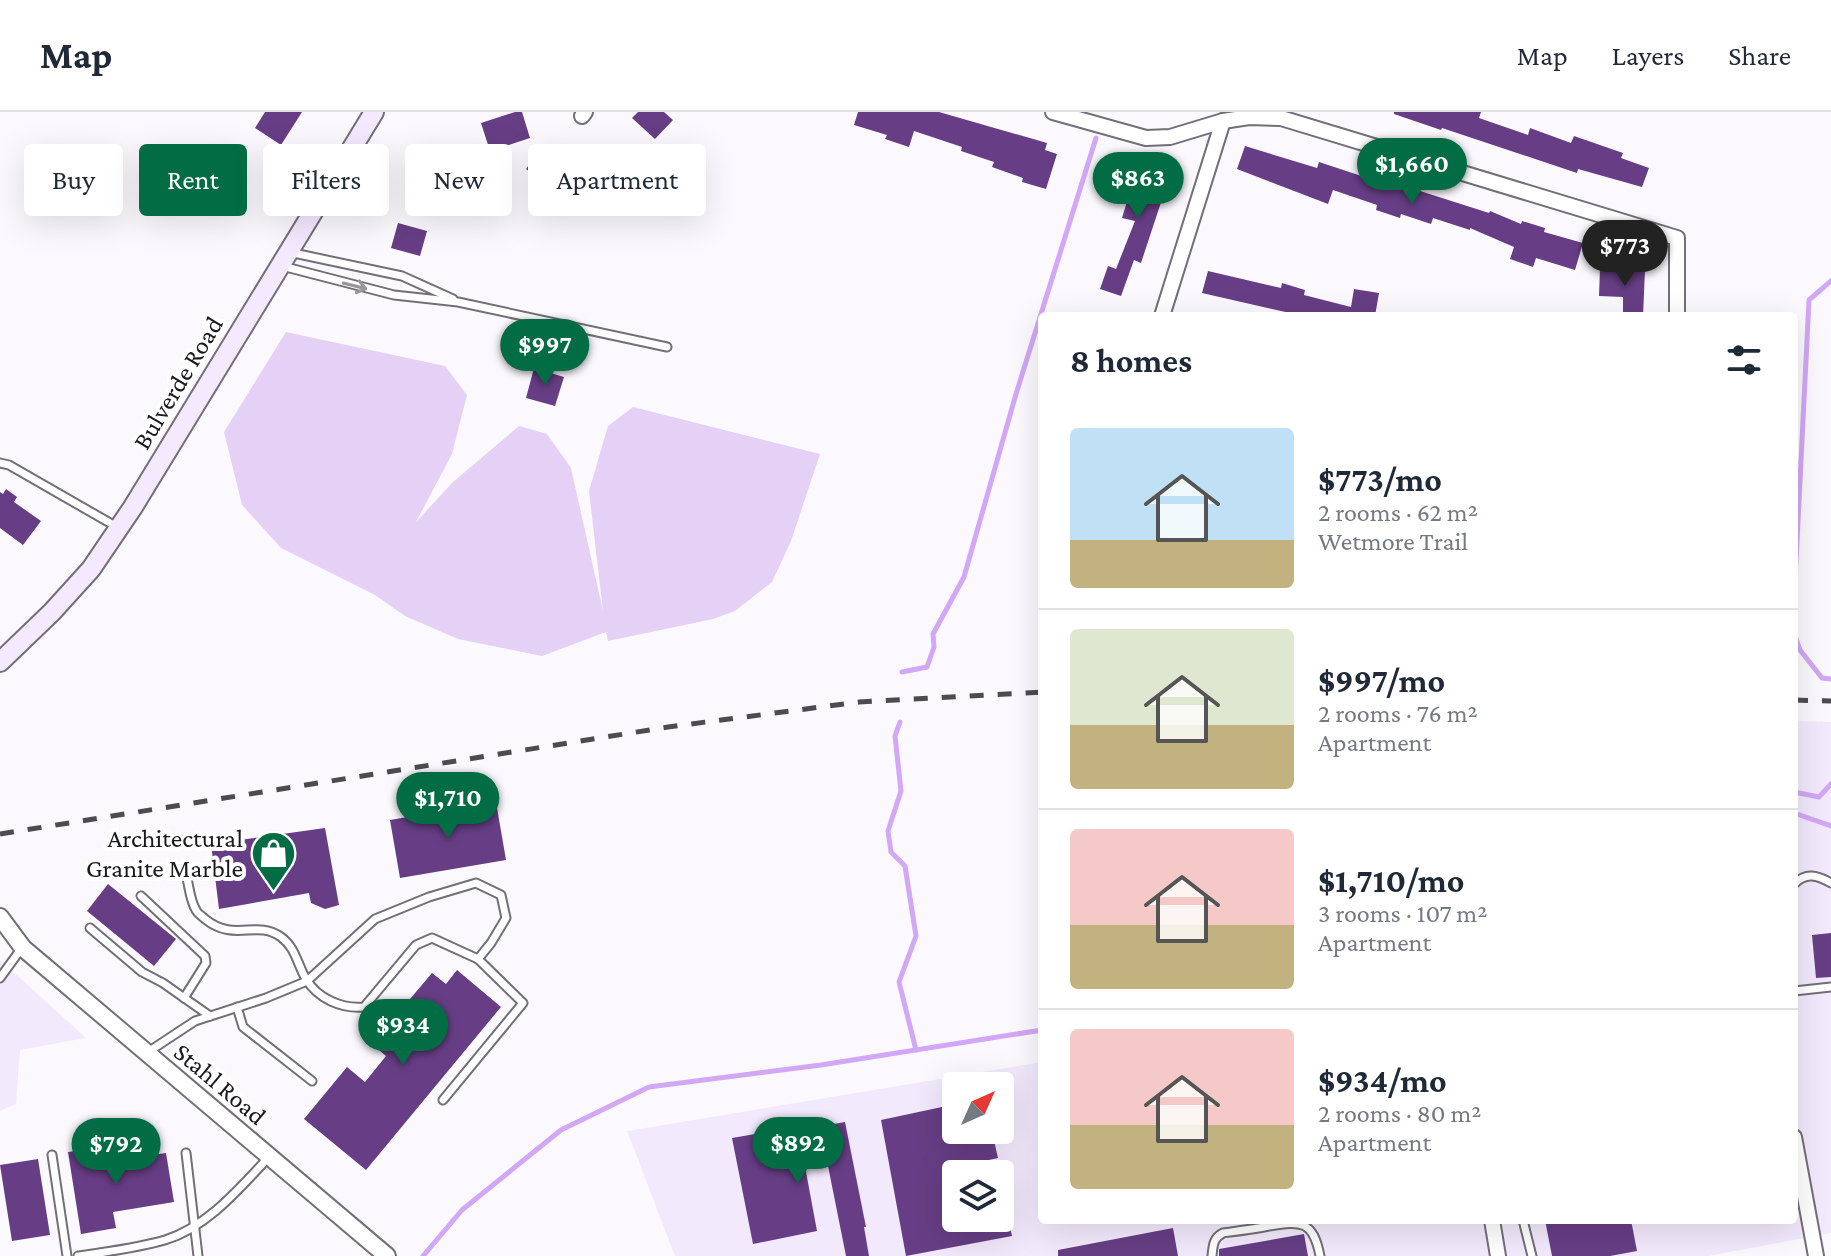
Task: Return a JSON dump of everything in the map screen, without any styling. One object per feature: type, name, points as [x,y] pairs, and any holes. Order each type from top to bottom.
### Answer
[{"type":"main road","name":"Bulverde Road","points":[[0,662],[81,580],[119,528],[374,112]]},
{"type":"street","points":[[1053,112],[1146,138],[1170,137],[1223,121],[1249,117],[1281,118],[1677,238],[1677,312]]},
{"type":"street","points":[[1163,312],[1223,121]]},
{"type":"street","name":"Stahl Road","points":[[0,917],[23,948],[383,1253]]},
{"type":"street","name":"Stahl Road","points":[[0,937],[23,948]]},
{"type":"street","points":[[1798,1159],[1816,1256]]},
{"type":"street","points":[[1493,1224],[1498,1256]]},
{"type":"lane","points":[[284,259],[402,276],[458,302]]},
{"type":"lane","points":[[284,259],[394,295],[458,302],[667,347]]},
{"type":"lane","points":[[0,463],[9,465],[119,528]]},
{"type":"lane","points":[[186,874],[196,912],[218,929],[237,932],[262,929],[278,935],[292,947],[307,981],[328,1001],[350,1008],[364,1007],[416,945],[432,938],[478,959],[523,1003],[443,1100]]},
{"type":"lane","points":[[1798,880],[1817,875],[1831,883]]},
{"type":"lane","points":[[146,1054],[195,1021],[307,981],[375,919],[429,897],[476,883],[501,895],[506,918],[478,959]]},
{"type":"lane","points":[[141,896],[205,956],[206,963],[184,998]]},
{"type":"lane","points":[[90,928],[142,972],[210,1016]]},
{"type":"lane","points":[[0,978],[23,948]]},
{"type":"lane","points":[[1798,991],[1831,987]]},
{"type":"lane","points":[[237,1007],[243,1027],[312,1081]]},
{"type":"lane","points":[[186,1153],[198,1256]]},
{"type":"lane","points":[[52,1155],[67,1256]]},
{"type":"lane","points":[[78,1256],[157,1242],[194,1226],[231,1198],[269,1157]]},
{"type":"lane","points":[[1212,1256],[1213,1243],[1223,1233],[1284,1224]]},
{"type":"lane","points":[[1301,1224],[1309,1228],[1317,1239],[1320,1256]]},
{"type":"lane","points":[[1524,1224],[1532,1256]]},
{"type":"shaded area","points":[[286,332],[445,366],[467,395],[452,454],[416,522],[453,482],[519,426],[547,434],[571,468],[603,611],[589,491],[608,426],[633,407],[820,454],[791,541],[772,582],[735,611],[713,619],[608,641],[606,632],[542,656],[458,639],[405,616],[375,595],[281,548],[242,505],[224,432]]},
{"type":"shaded area","points":[[1798,721],[1831,722],[1831,1233],[1708,1256],[675,1256],[627,1131],[942,1079],[942,1144],[1014,1144],[1014,1072],[982,1072],[1038,1063],[1038,1224],[1798,1224]]},
{"type":"shaded area","points":[[0,960],[86,1038],[20,1050],[16,1104],[0,1111]]},
{"type":"building","points":[[265,112],[302,112],[282,144],[255,128]]},
{"type":"building","points":[[522,112],[530,138],[512,144],[488,144],[481,123]]},
{"type":"building","points":[[638,112],[664,112],[673,120],[655,139],[632,118]]},
{"type":"building","points":[[858,112],[939,112],[1047,143],[1045,150],[1057,154],[1046,189],[1022,182],[1023,178],[992,167],[994,162],[961,151],[962,147],[914,131],[909,147],[885,139],[887,135],[854,125]]},
{"type":"building","points":[[1394,112],[1481,112],[1479,118],[1528,135],[1530,128],[1571,143],[1574,136],[1623,153],[1621,158],[1649,168],[1642,187],[1578,169],[1577,173]]},
{"type":"building","points":[[1245,146],[1317,168],[1319,162],[1416,194],[1417,190],[1490,211],[1521,224],[1522,221],[1545,228],[1544,232],[1583,243],[1575,270],[1536,258],[1533,267],[1510,259],[1514,247],[1470,228],[1433,218],[1431,224],[1401,214],[1400,218],[1376,210],[1377,205],[1333,190],[1328,204],[1237,169]]},
{"type":"building","points":[[1135,157],[1171,172],[1141,263],[1134,260],[1121,296],[1100,289],[1108,266],[1116,269],[1135,221],[1122,218],[1133,182],[1126,179]]},
{"type":"building","points":[[398,223],[427,231],[420,256],[391,248]]},
{"type":"building","points":[[1600,268],[1645,270],[1643,312],[1623,312],[1623,297],[1599,296]]},
{"type":"building","points":[[1208,271],[1281,288],[1282,283],[1305,290],[1304,295],[1351,307],[1354,289],[1379,293],[1376,312],[1285,312],[1202,293]]},
{"type":"building","points":[[534,368],[564,377],[555,406],[526,398]]},
{"type":"building","points":[[6,489],[17,497],[14,502],[41,521],[23,545],[0,528],[0,492],[3,494]]},
{"type":"building","points":[[496,802],[506,860],[400,878],[390,820]]},
{"type":"building","points":[[325,828],[339,905],[325,909],[311,903],[309,893],[219,909],[211,844]]},
{"type":"building","points":[[108,884],[176,939],[154,966],[87,911]]},
{"type":"building","points":[[1831,933],[1831,977],[1816,978],[1812,935]]},
{"type":"building","points":[[457,970],[501,1007],[366,1170],[304,1119],[347,1067],[365,1082],[386,1056],[372,1044],[432,973],[446,984]]},
{"type":"building","points":[[942,1107],[942,1144],[995,1144],[998,1158],[942,1160],[942,1232],[1011,1232],[1012,1236],[906,1256],[881,1120]]},
{"type":"building","points":[[845,1122],[869,1256],[846,1256],[823,1141],[801,1145],[817,1231],[753,1244],[732,1138],[755,1134],[755,1138]]},
{"type":"building","points":[[103,1147],[105,1162],[166,1153],[174,1202],[113,1212],[116,1228],[81,1234],[68,1152]]},
{"type":"building","points":[[38,1159],[50,1235],[12,1241],[0,1165]]},
{"type":"building","points":[[1546,1224],[1632,1224],[1637,1251],[1610,1256],[1552,1256]]},
{"type":"building","points":[[1173,1228],[1178,1256],[1058,1256],[1058,1250]]},
{"type":"building","points":[[1304,1234],[1308,1256],[1219,1256],[1219,1249]]},
{"type":"waterway","points":[[1042,312],[1096,138]]},
{"type":"waterway","points":[[1798,521],[1809,300],[1831,281]]},
{"type":"waterway","points":[[902,672],[927,667],[934,647],[933,634],[964,577],[1038,324]]},
{"type":"waterway","points":[[1798,644],[1822,678],[1831,679]]},
{"type":"waterway","points":[[900,722],[895,736],[901,791],[888,831],[891,852],[905,866],[916,936],[899,982],[916,1050]]},
{"type":"waterway","points":[[1798,793],[1819,797],[1831,784]]},
{"type":"waterway","points":[[1798,814],[1831,826]]},
{"type":"waterway","points":[[423,1256],[462,1210],[561,1130],[649,1087],[821,1065],[1038,1031]]},
{"type":"railway","points":[[0,834],[668,727],[859,702],[1038,692]]},
{"type":"railway","points":[[1798,700],[1831,701]]},
{"type":"place","name":"Architectural Granite Marble","points":[[274,892]]}]
